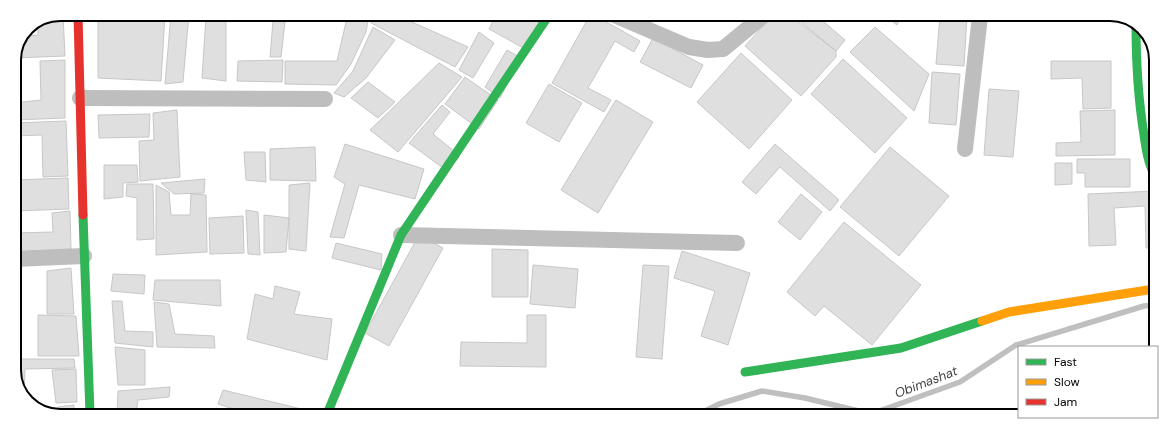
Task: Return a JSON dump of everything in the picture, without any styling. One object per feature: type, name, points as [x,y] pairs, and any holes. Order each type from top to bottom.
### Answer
[{"type":"street","points":[[78,21],[84,256],[90,409]]},
{"type":"street","points":[[329,409],[401,235],[545,21]]},
{"type":"street","points":[[628,21],[689,48],[708,50],[723,49],[757,21]]},
{"type":"street","points":[[965,149],[979,21]]},
{"type":"street","points":[[1136,30],[1140,114],[1149,163]]},
{"type":"street","points":[[80,98],[325,99]]},
{"type":"street","points":[[401,235],[737,243]]},
{"type":"street","points":[[21,259],[84,256]]},
{"type":"street","points":[[744,372],[901,348],[1010,312],[1149,290]]},
{"type":"building","points":[[63,21],[65,56],[21,58],[24,45],[30,36],[38,35],[38,28],[45,24]]},
{"type":"building","points":[[98,21],[165,21],[161,81],[98,78]]},
{"type":"building","points":[[170,21],[188,21],[183,82],[165,84]]},
{"type":"building","points":[[206,21],[226,21],[226,81],[202,78]]},
{"type":"building","points":[[273,21],[285,22],[281,57],[270,57]]},
{"type":"building","points":[[345,21],[368,21],[366,32],[351,64],[336,85],[285,84],[285,61],[337,61]]},
{"type":"building","points":[[372,21],[410,21],[468,47],[455,67],[371,23]]},
{"type":"building","points":[[493,21],[539,21],[527,50],[489,29]]},
{"type":"building","points":[[587,21],[605,21],[640,41],[634,52],[615,41],[588,88],[611,100],[604,112],[552,83]]},
{"type":"building","points":[[768,21],[797,21],[836,51],[836,57],[801,96],[745,46]]},
{"type":"building","points":[[800,21],[823,21],[845,40],[836,51]]},
{"type":"building","points":[[892,21],[899,21],[897,25]]},
{"type":"building","points":[[940,21],[967,21],[964,66],[936,64]]},
{"type":"building","points":[[373,27],[395,40],[366,78],[344,97],[334,93],[353,71]]},
{"type":"building","points":[[875,27],[929,74],[914,111],[850,52]]},
{"type":"building","points":[[479,32],[494,43],[473,78],[459,70]]},
{"type":"building","points":[[653,38],[703,65],[691,88],[640,62]]},
{"type":"building","points":[[507,50],[521,58],[500,98],[485,87]]},
{"type":"building","points":[[741,53],[792,100],[749,149],[697,102]]},
{"type":"building","points":[[843,59],[907,118],[875,153],[811,94]]},
{"type":"building","points":[[65,60],[65,118],[21,120],[21,102],[41,100],[40,61]]},
{"type":"building","points":[[283,60],[282,82],[237,81],[238,61]]},
{"type":"building","points":[[1051,61],[1111,61],[1111,108],[1083,109],[1082,78],[1051,79]]},
{"type":"building","points":[[439,63],[462,77],[398,152],[370,130]]},
{"type":"building","points":[[932,72],[960,74],[956,125],[929,123]]},
{"type":"building","points":[[465,77],[498,100],[479,129],[445,104]]},
{"type":"building","points":[[368,82],[395,102],[378,118],[351,98]]},
{"type":"building","points":[[549,84],[582,103],[559,142],[526,123]]},
{"type":"building","points":[[989,89],[1019,91],[1013,157],[984,155]]},
{"type":"building","points":[[616,100],[653,122],[598,213],[561,190]]},
{"type":"building","points":[[442,105],[450,112],[433,134],[460,156],[447,171],[409,143]]},
{"type":"building","points":[[177,110],[180,177],[140,181],[139,141],[154,140],[153,113]]},
{"type":"building","points":[[1115,110],[1115,155],[1056,156],[1056,143],[1081,142],[1080,111]]},
{"type":"building","points":[[150,114],[149,137],[99,138],[98,115]]},
{"type":"building","points":[[66,121],[68,176],[43,177],[42,135],[21,136],[21,123]]},
{"type":"building","points":[[345,144],[424,169],[415,199],[359,185],[344,238],[330,237],[345,184],[334,177]]},
{"type":"building","points":[[775,144],[839,200],[830,211],[780,167],[756,194],[742,182]]},
{"type":"building","points":[[315,147],[316,181],[270,180],[270,149]]},
{"type":"building","points":[[890,147],[949,196],[899,256],[840,207]]},
{"type":"building","points":[[244,152],[265,152],[266,182],[246,180]]},
{"type":"building","points":[[1077,159],[1130,159],[1130,187],[1085,187],[1085,173],[1077,173]]},
{"type":"building","points":[[1055,163],[1072,163],[1072,184],[1055,185]]},
{"type":"building","points":[[104,165],[137,165],[138,182],[123,183],[123,197],[104,199]]},
{"type":"building","points":[[68,178],[69,209],[21,211],[21,180]]},
{"type":"building","points":[[205,179],[204,193],[174,194],[161,183]]},
{"type":"building","points":[[310,183],[306,251],[289,249],[289,185]]},
{"type":"building","points":[[127,184],[153,184],[154,239],[137,240],[137,198],[126,196]]},
{"type":"building","points":[[156,185],[169,192],[171,215],[190,215],[191,194],[206,195],[207,252],[156,255]]},
{"type":"building","points":[[1149,191],[1149,248],[1146,248],[1145,206],[1114,208],[1116,245],[1089,246],[1088,194]]},
{"type":"building","points":[[801,194],[822,212],[800,240],[778,222]]},
{"type":"building","points":[[246,210],[258,212],[260,255],[248,254]]},
{"type":"building","points":[[70,211],[71,249],[21,252],[21,233],[53,232],[52,213]]},
{"type":"building","points":[[264,215],[289,218],[286,252],[264,253]]},
{"type":"building","points":[[243,216],[244,253],[210,254],[209,218]]},
{"type":"building","points":[[844,222],[921,285],[872,345],[824,306],[815,316],[787,292]]},
{"type":"building","points":[[419,235],[443,248],[389,346],[365,333]]},
{"type":"building","points":[[336,243],[382,254],[381,270],[332,258]]},
{"type":"building","points":[[492,249],[528,250],[528,297],[492,297]]},
{"type":"building","points":[[682,251],[750,273],[728,345],[701,336],[715,291],[674,278]]},
{"type":"building","points":[[533,265],[578,269],[575,308],[530,304]]},
{"type":"building","points":[[643,265],[669,266],[662,359],[636,357]]},
{"type":"building","points":[[71,268],[74,314],[47,314],[47,271]]},
{"type":"building","points":[[113,274],[145,275],[144,294],[111,291]]},
{"type":"building","points":[[155,280],[220,280],[221,306],[153,300]]},
{"type":"building","points":[[275,286],[300,292],[294,314],[332,319],[327,360],[247,339],[255,294],[273,299]]},
{"type":"building","points":[[112,301],[122,301],[125,331],[153,332],[153,347],[115,343]]},
{"type":"building","points":[[154,302],[169,304],[175,334],[214,336],[215,348],[157,347]]},
{"type":"building","points":[[38,315],[76,316],[79,356],[38,356]]},
{"type":"building","points":[[527,315],[546,315],[546,367],[460,366],[461,342],[527,343]]},
{"type":"building","points":[[115,347],[145,350],[145,385],[118,385]]},
{"type":"building","points":[[21,359],[74,359],[75,368],[25,369],[24,386],[21,373]]},
{"type":"building","points":[[76,369],[77,402],[56,403],[52,370]]},
{"type":"building","points":[[170,387],[169,397],[138,400],[137,409],[117,409],[118,391]]},
{"type":"building","points":[[223,390],[302,409],[234,409],[218,404]]},
{"type":"building","points":[[74,405],[74,409],[58,409],[58,407]]},
{"type":"waterway","name":"Obimashat","points":[[885,409],[960,382],[1016,345],[1149,306]]},
{"type":"waterway","name":"Obimashat","points":[[709,409],[719,404],[762,391],[805,398],[850,409]]},
{"type":"traffic: fast","points":[[329,409],[401,235],[545,21]]},
{"type":"traffic: fast","points":[[1136,30],[1140,107],[1149,159]]},
{"type":"traffic: fast","points":[[83,215],[90,409]]},
{"type":"traffic: fast","points":[[745,372],[901,348],[982,321]]},
{"type":"traffic: slow","points":[[982,321],[1009,312],[1149,290]]},
{"type":"traffic: jam","points":[[78,21],[83,215]]}]
